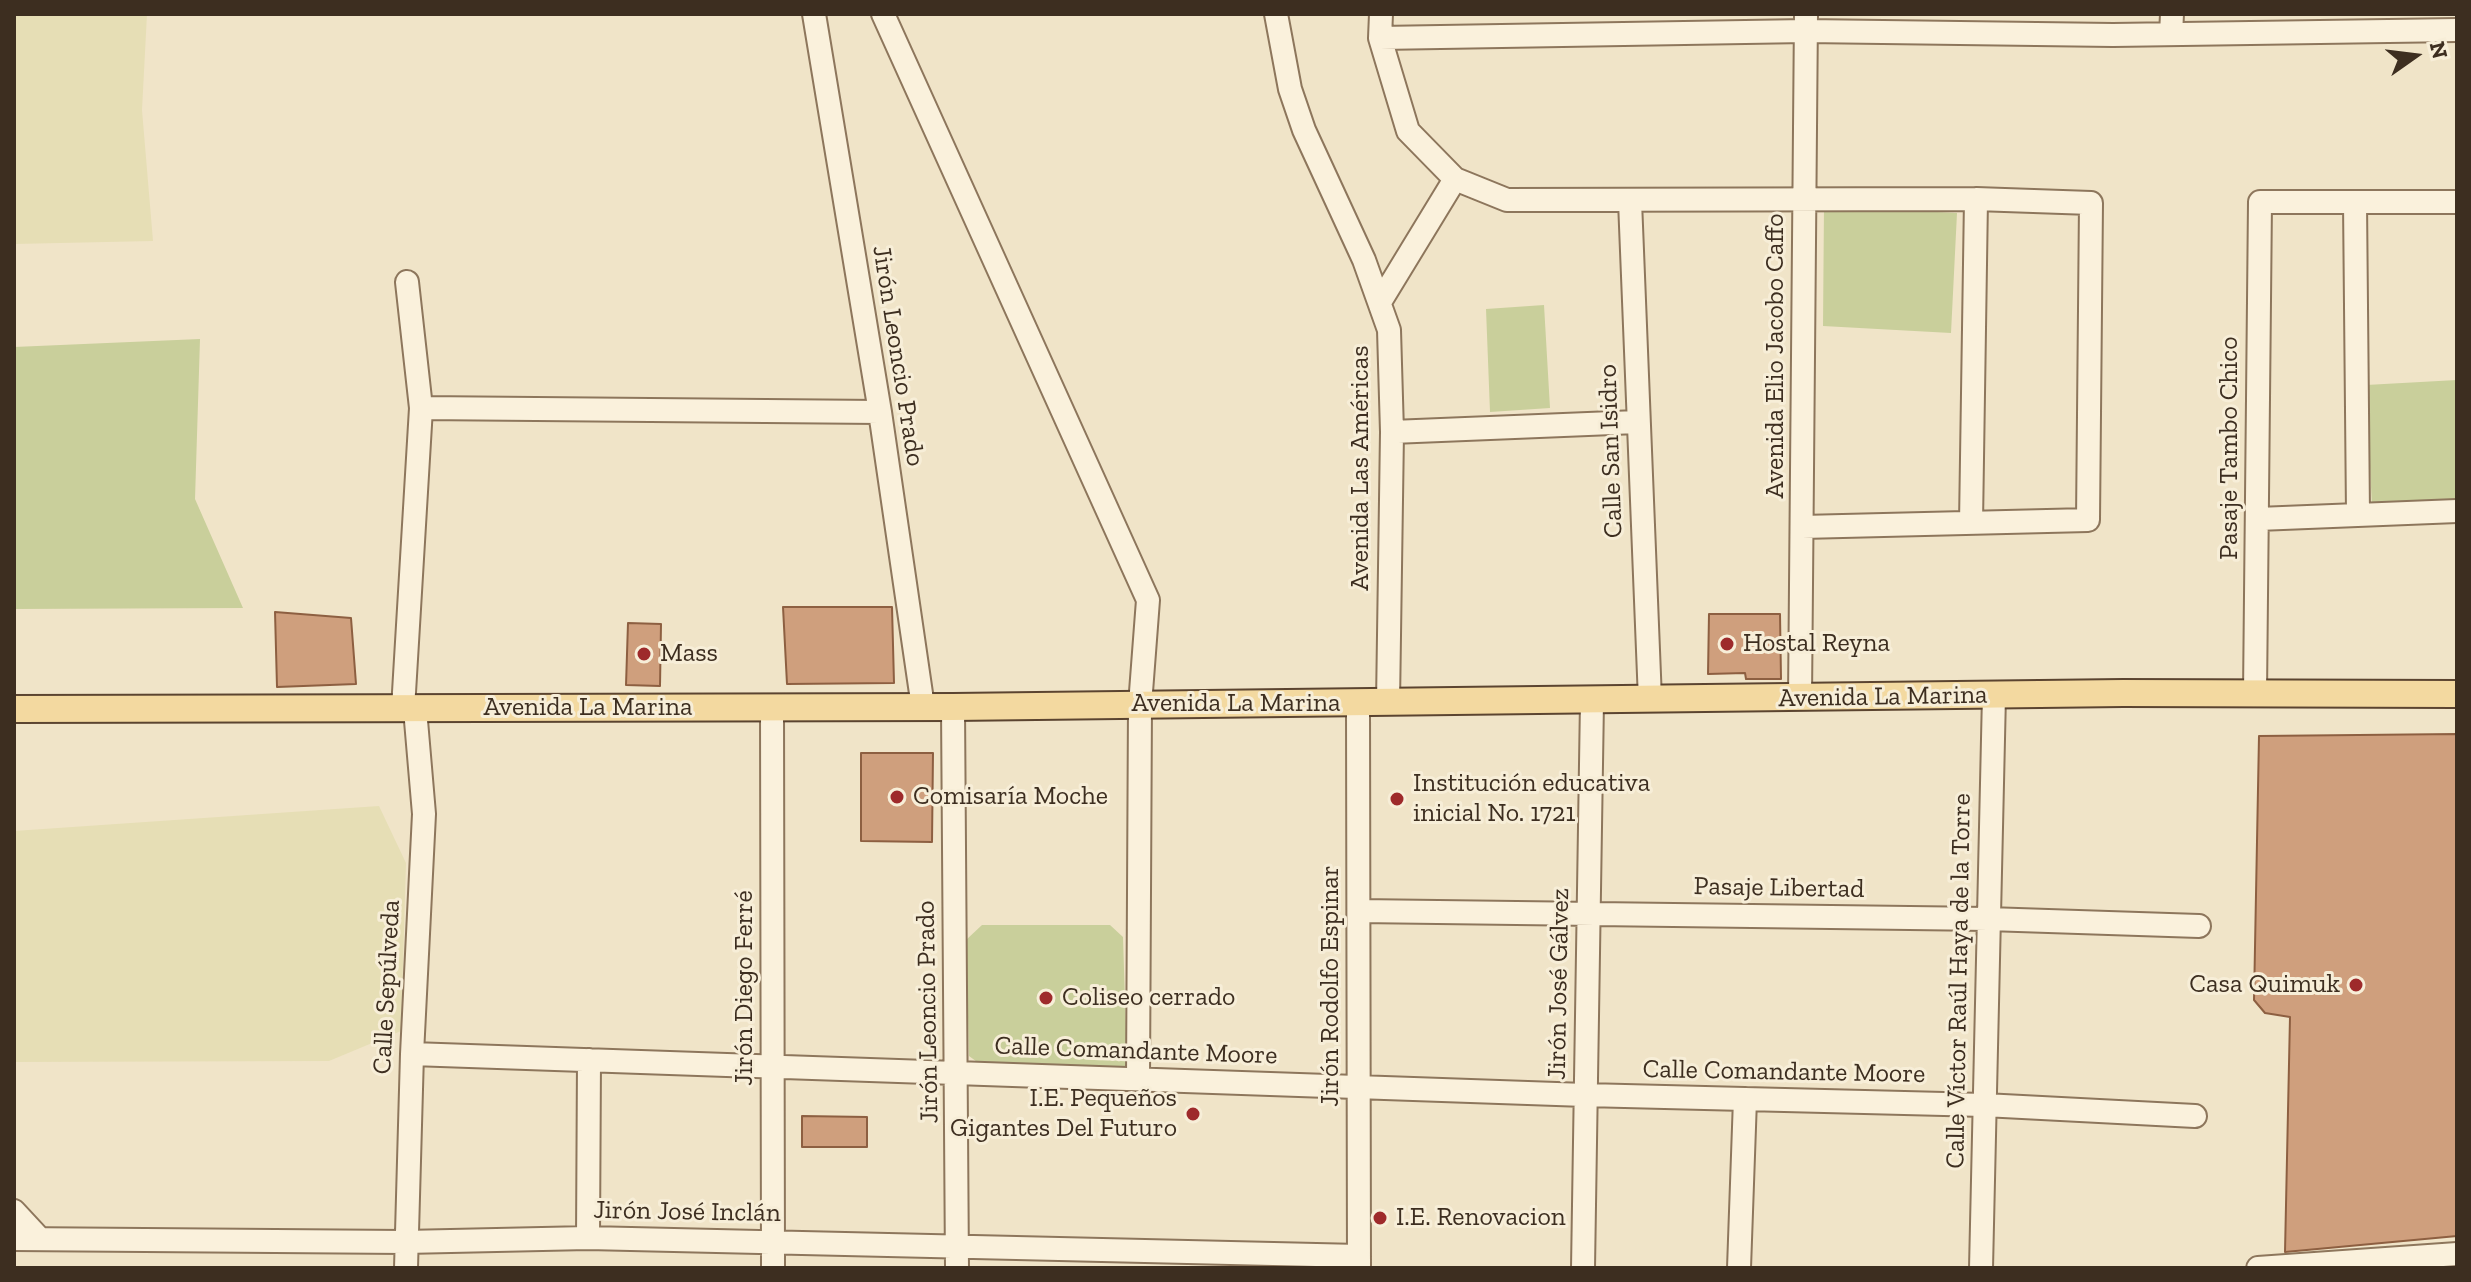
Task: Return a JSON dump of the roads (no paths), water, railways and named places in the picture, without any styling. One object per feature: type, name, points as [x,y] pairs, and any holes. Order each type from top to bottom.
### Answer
[{"type":"main road","name":"Avenida La Marina","points":[[14,709],[953,707],[1994,695],[2457,694]]},
{"type":"street","name":"Jirón Leoncio Prado","points":[[814,14],[880,412],[923,707]]},
{"type":"street","points":[[883,14],[1148,600],[1140,705],[1138,1079]]},
{"type":"street","name":"Avenida Las Américas","points":[[1276,14],[1290,89],[1304,130],[1364,260],[1389,330],[1392,432],[1388,703]]},
{"type":"street","points":[[1381,14],[1380,38],[1408,131],[1455,179],[1507,200],[1976,199],[2091,203],[2088,520],[1802,527]]},
{"type":"street","points":[[1380,38],[1637,24],[1806,22],[2361,23],[2457,30]]},
{"type":"street","name":"Avenida Elio Jacobo Caffo","points":[[1800,698],[1806,22]]},
{"type":"street","points":[[1380,302],[1455,179]]},
{"type":"street","points":[[1971,523],[1976,199]]},
{"type":"street","name":"Calle San Isidro","points":[[1630,201],[1650,700]]},
{"type":"street","name":"Pasaje Tambo Chico","points":[[2255,694],[2260,202],[2355,202]]},
{"type":"street","points":[[2358,514],[2355,202],[2457,202]]},
{"type":"street","name":"Calle Sepúlveda","points":[[406,1268],[412,1054],[424,814],[409,709],[421,408],[407,282]]},
{"type":"street","points":[[421,408],[880,412]]},
{"type":"street","points":[[1392,432],[1637,422]]},
{"type":"street","points":[[2258,519],[2457,511]]},
{"type":"street","name":"Calle Víctor Raúl Haya de la Torre","points":[[1981,1268],[1994,695]]},
{"type":"street","name":"Jirón José Gálvez","points":[[1583,1268],[1592,701]]},
{"type":"street","name":"Jirón Rodolfo Espinar","points":[[1358,703],[1359,1262]]},
{"type":"street","name":"Jirón Diego Ferré","points":[[772,707],[773,1268]]},
{"type":"street","name":"Jirón Leoncio Prado","points":[[953,707],[957,1268]]},
{"type":"street","name":"Pasaje Libertad","points":[[1359,911],[1988,919],[2199,926]]},
{"type":"street","name":"Calle Comandante Moore","points":[[412,1054],[1585,1095],[1984,1105],[2195,1116]]},
{"type":"street","points":[[588,1238],[589,1060]]},
{"type":"street","points":[[1739,1268],[1745,1099]]},
{"type":"street","points":[[14,1211],[40,1239]]},
{"type":"street","name":"Jirón José Inclán","points":[[14,1239],[405,1242],[588,1238],[773,1241],[958,1245],[1359,1262]]},
{"type":"street","points":[[2258,1268],[2457,1254]]},
{"type":"place","name":"Hostal Reyna","points":[[1727,644]]},
{"type":"place","name":"Mass","points":[[644,654]]},
{"type":"place","name":"Comisaría Moche","points":[[897,797]]},
{"type":"place","name":"Institución educativa inicial No. 1721","points":[[1397,799]]},
{"type":"place","name":"Casa Quimuk","points":[[2356,985]]},
{"type":"place","name":"Coliseo cerrado","points":[[1046,998]]},
{"type":"place","name":"I.E. Pequeños Gigantes Del Futuro","points":[[1193,1114]]},
{"type":"place","name":"I.E. Renovacion","points":[[1380,1218]]}]
